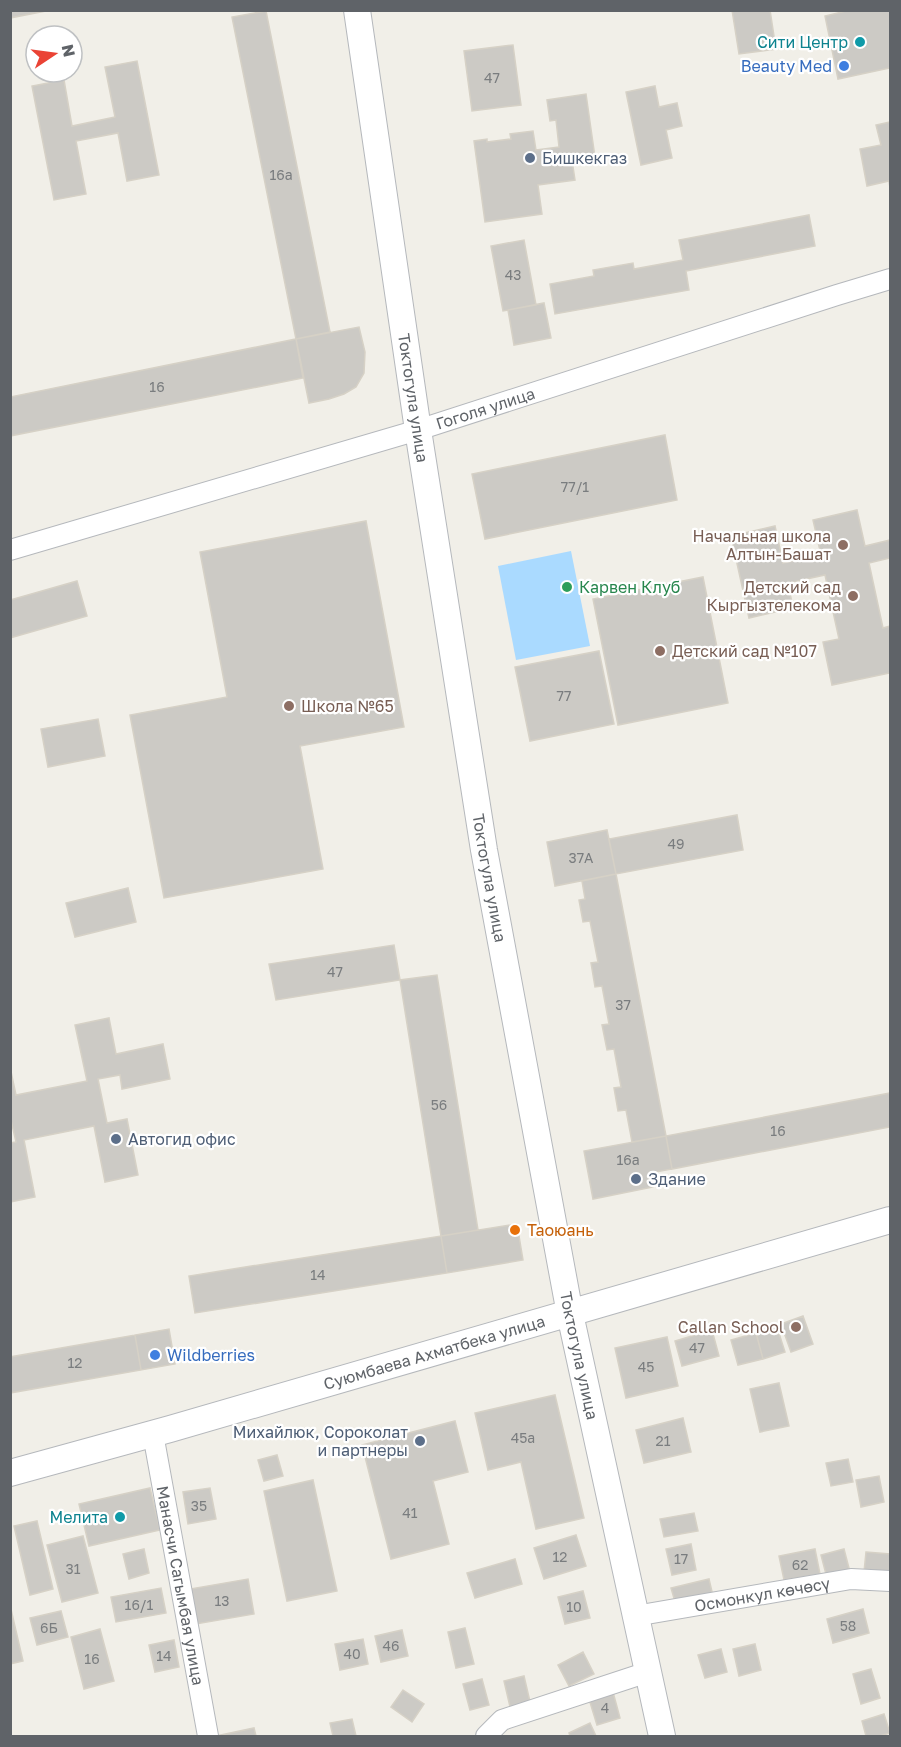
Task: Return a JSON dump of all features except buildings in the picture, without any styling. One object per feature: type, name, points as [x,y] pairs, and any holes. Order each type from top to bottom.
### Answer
[{"type":"street","name":"Токтогула улица","points":[[357,10],[418,430],[484,850],[570,1314],[662,1737]]},
{"type":"street","name":"Гоголя улица","points":[[10,550],[418,430],[891,279]]},
{"type":"street","name":"Суюмбаева Ахматбека улица","points":[[10,1473],[153,1434],[891,1220]]},
{"type":"street","name":"Манасчи Сагымбая улица","points":[[153,1434],[208,1737]]},
{"type":"street","name":"Осмонкул көчөсү","points":[[636,1616],[851,1579],[891,1581]]},
{"type":"street","points":[[486,1737],[502,1720],[648,1672]]},
{"type":"water","points":[[571,551],[590,646],[516,660],[498,566]]},
{"type":"place","name":"Сити Центр","points":[[860,42]]},
{"type":"place","name":"Beauty Med","points":[[844,66]]},
{"type":"place","name":"Бишкекгаз","points":[[530,158]]},
{"type":"place","name":"Начальная школа Алтын-Башат","points":[[843,545]]},
{"type":"place","name":"Карвен Клуб","points":[[567,587]]},
{"type":"place","name":"Детский сад Кыргызтелекома","points":[[853,596]]},
{"type":"place","name":"Детский сад №107","points":[[660,651]]},
{"type":"place","name":"Школа №65","points":[[289,706]]},
{"type":"place","name":"Автогид офис","points":[[116,1139]]},
{"type":"place","name":"Здание","points":[[636,1179]]},
{"type":"place","name":"Таоюань","points":[[515,1230]]},
{"type":"place","name":"Callan School","points":[[796,1327]]},
{"type":"place","name":"Wildberries","points":[[155,1355]]},
{"type":"place","name":"Михайлюк, Сороколат и партнеры","points":[[420,1441]]},
{"type":"place","name":"Мелита","points":[[120,1517]]}]
